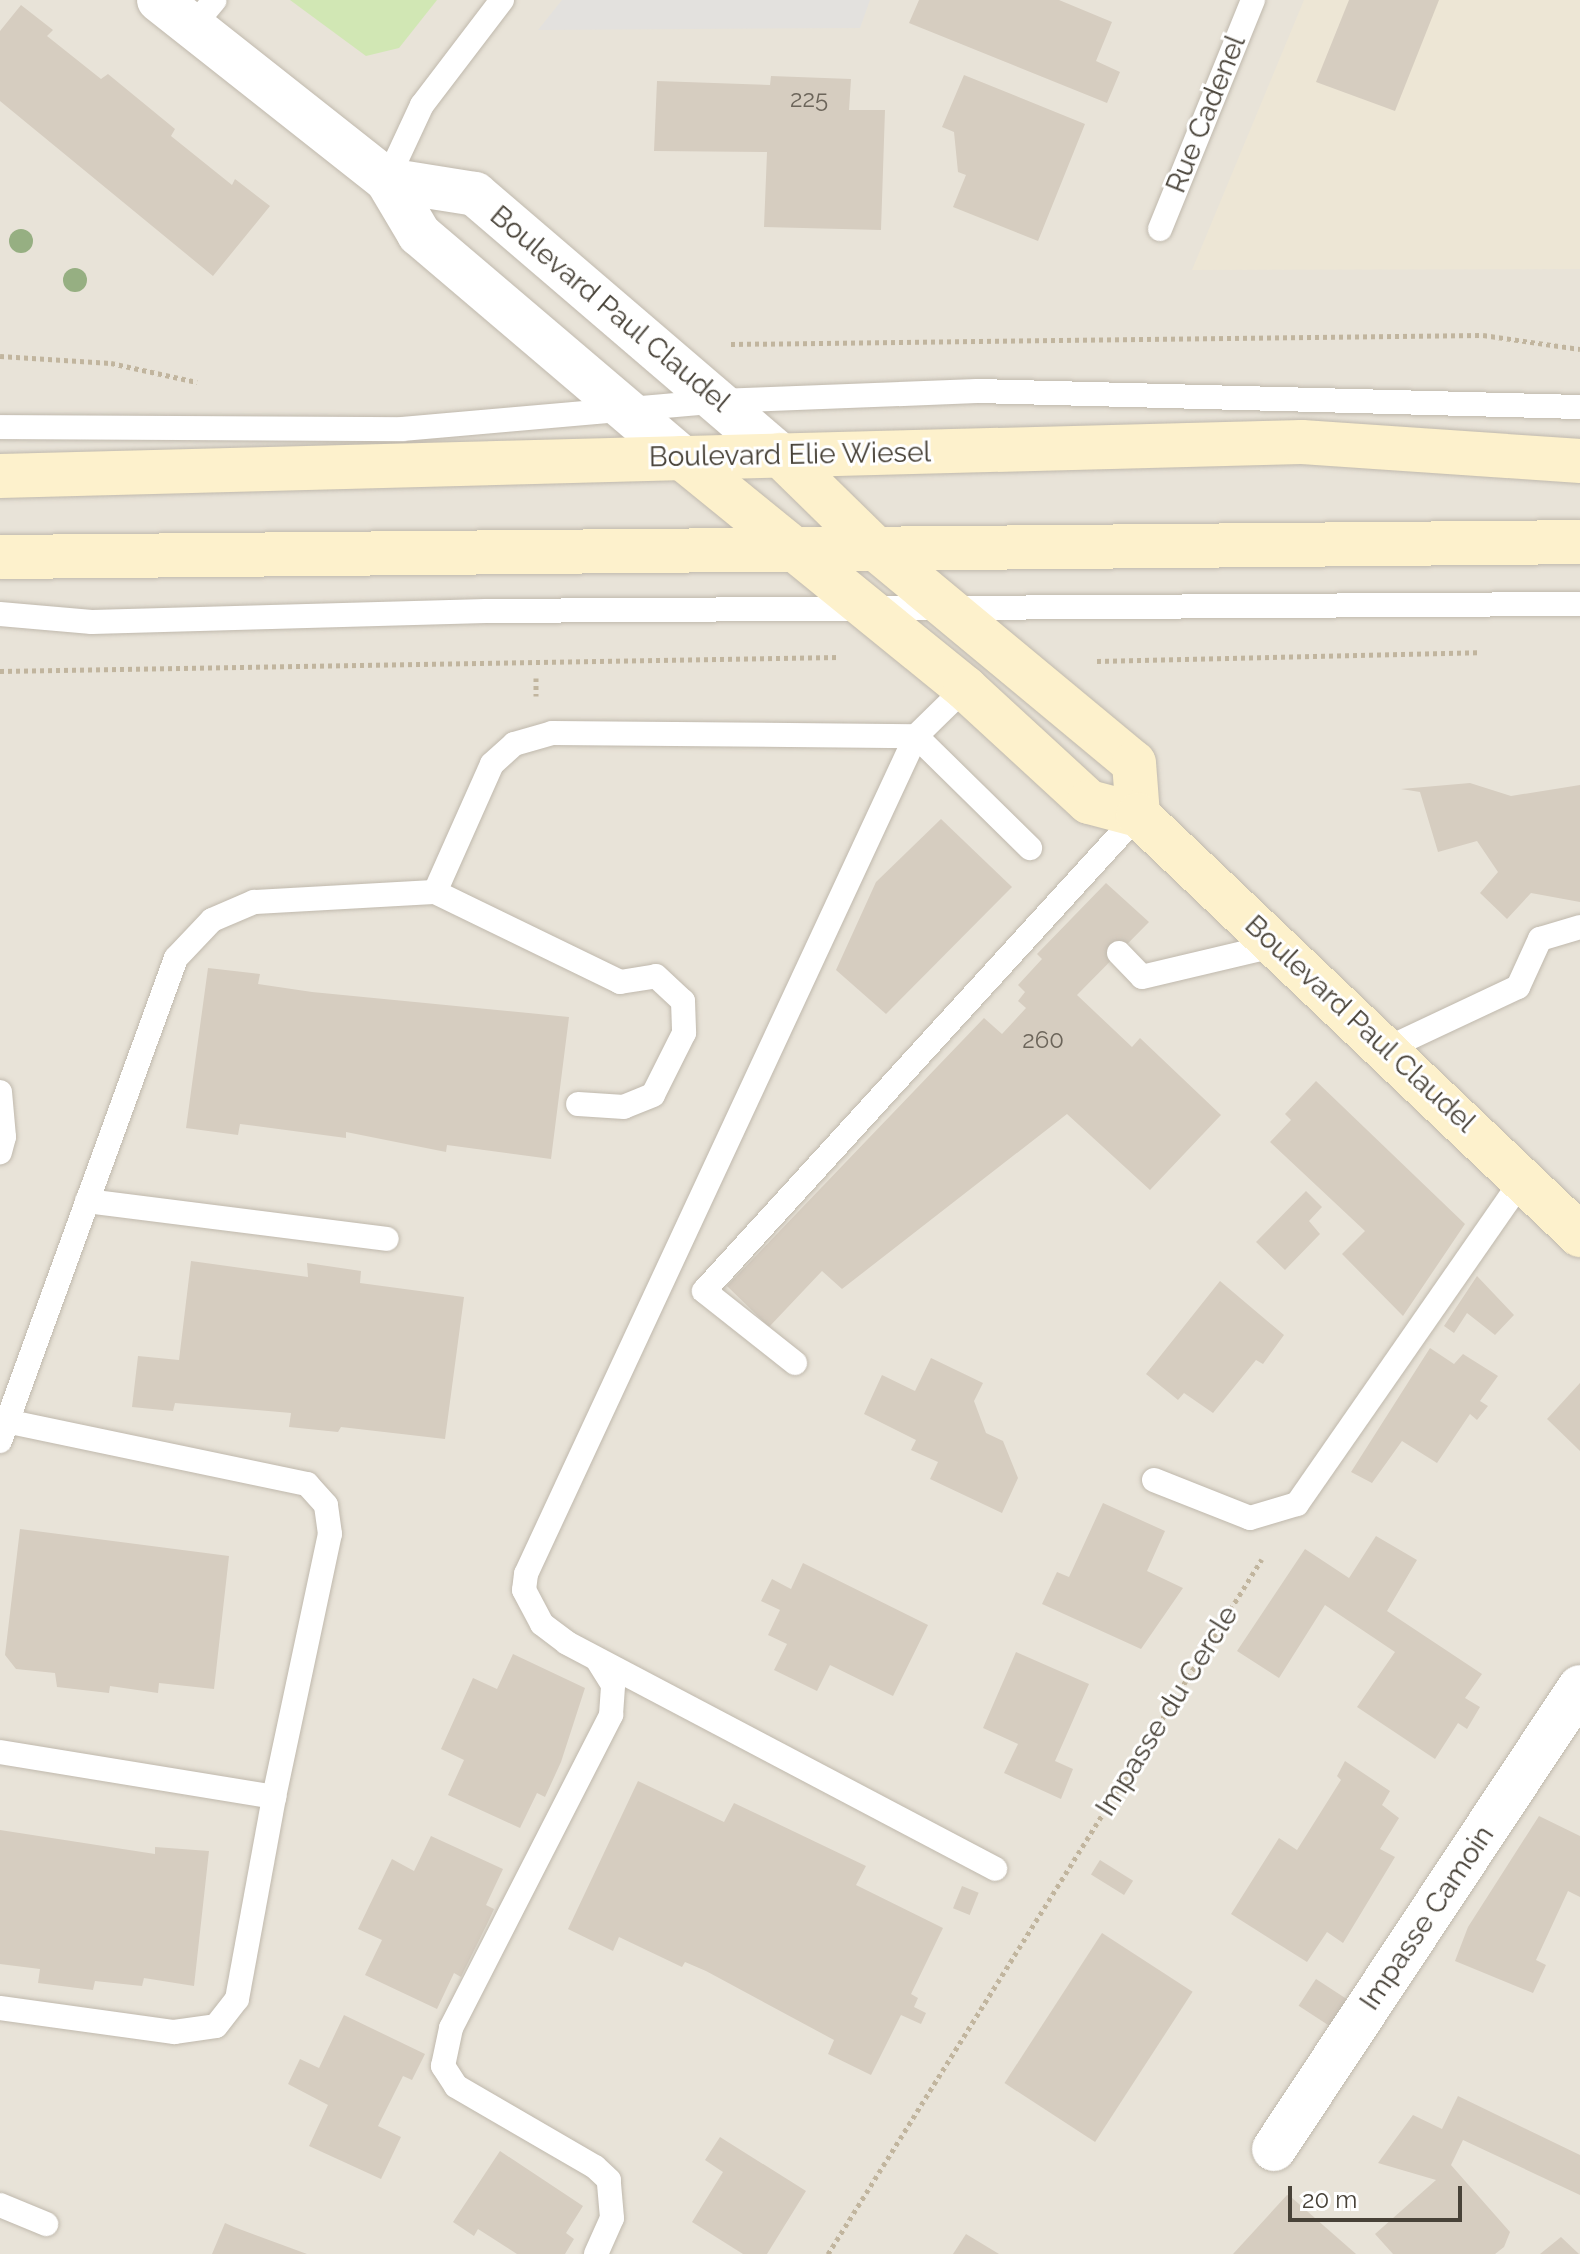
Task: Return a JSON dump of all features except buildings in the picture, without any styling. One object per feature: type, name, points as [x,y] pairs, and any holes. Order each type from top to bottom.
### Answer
[{"type":"street","name":"Boulevard Paul Claudel","points":[[159,0],[203,13],[387,180],[419,234],[632,410],[682,458],[798,549],[965,688],[1089,802],[1138,815],[1580,1235]]},
{"type":"street","name":"Boulevard Paul Claudel","points":[[387,180],[475,194],[780,455],[876,549],[1134,763],[1138,815]]},
{"type":"street","name":"Boulevard Elie Wiesel","points":[[0,476],[1302,442],[1580,461]]},
{"type":"street","points":[[0,557],[1580,542]]},
{"type":"street","name":"Impasse Camoin","points":[[1274,2149],[1580,1687]]},
{"type":"lane","points":[[387,180],[422,105],[502,0]]},
{"type":"lane","name":"Rue Cadenel","points":[[1160,229],[1253,0]]},
{"type":"lane","points":[[0,427],[402,429],[719,401],[977,391],[1580,407]]},
{"type":"lane","points":[[0,614],[92,622],[499,611],[875,612],[1580,604]]},
{"type":"lane","points":[[965,688],[916,736],[526,1574],[528,1604],[542,1624],[597,1659],[995,1869]]},
{"type":"lane","points":[[435,892],[492,764],[514,744],[552,733],[916,736],[1030,848]]},
{"type":"lane","points":[[795,1363],[704,1291],[1071,904],[1138,815]]},
{"type":"lane","points":[[0,2008],[174,2032],[216,2026],[237,1999],[274,1797],[330,1534],[326,1505],[307,1484],[3,1431],[176,958],[212,920],[254,902],[435,892],[620,982],[656,976],[683,1001],[684,1033],[653,1095],[624,1107],[578,1104]]},
{"type":"lane","points":[[1386,1049],[1518,987],[1540,939],[1580,927]]},
{"type":"lane","points":[[1119,953],[1142,977],[1277,945]]},
{"type":"lane","points":[[0,1092],[4,1137],[0,1152]]},
{"type":"lane","points":[[1154,1480],[1250,1518],[1297,1504],[1523,1179]]},
{"type":"lane","points":[[87,1201],[387,1239]]},
{"type":"lane","points":[[596,2254],[612,2218],[609,2180],[595,2167],[456,2086],[443,2066],[451,2028],[611,1715],[613,1685],[597,1659]]},
{"type":"lane","points":[[0,1752],[274,1797]]},
{"type":"lane","points":[[0,2205],[46,2224]]},
{"type":"path","points":[[719,344],[1483,335],[1580,349]]},
{"type":"path","points":[[0,356],[111,363],[203,384]]},
{"type":"path","points":[[1084,663],[1487,651]]},
{"type":"path","points":[[0,671],[849,657]]},
{"type":"path","name":"Impasse du Cercle","points":[[828,2254],[1297,1504]]},
{"type":"shaded area","points":[[0,0],[1580,0],[1580,2254],[0,2254]]},
{"type":"shaded area","points":[[562,0],[870,0],[860,28],[538,30]]},
{"type":"shaded area","points":[[1304,0],[1580,0],[1580,269],[1192,270]]},
{"type":"green space","points":[[290,0],[437,0],[399,48],[366,56]]}]
